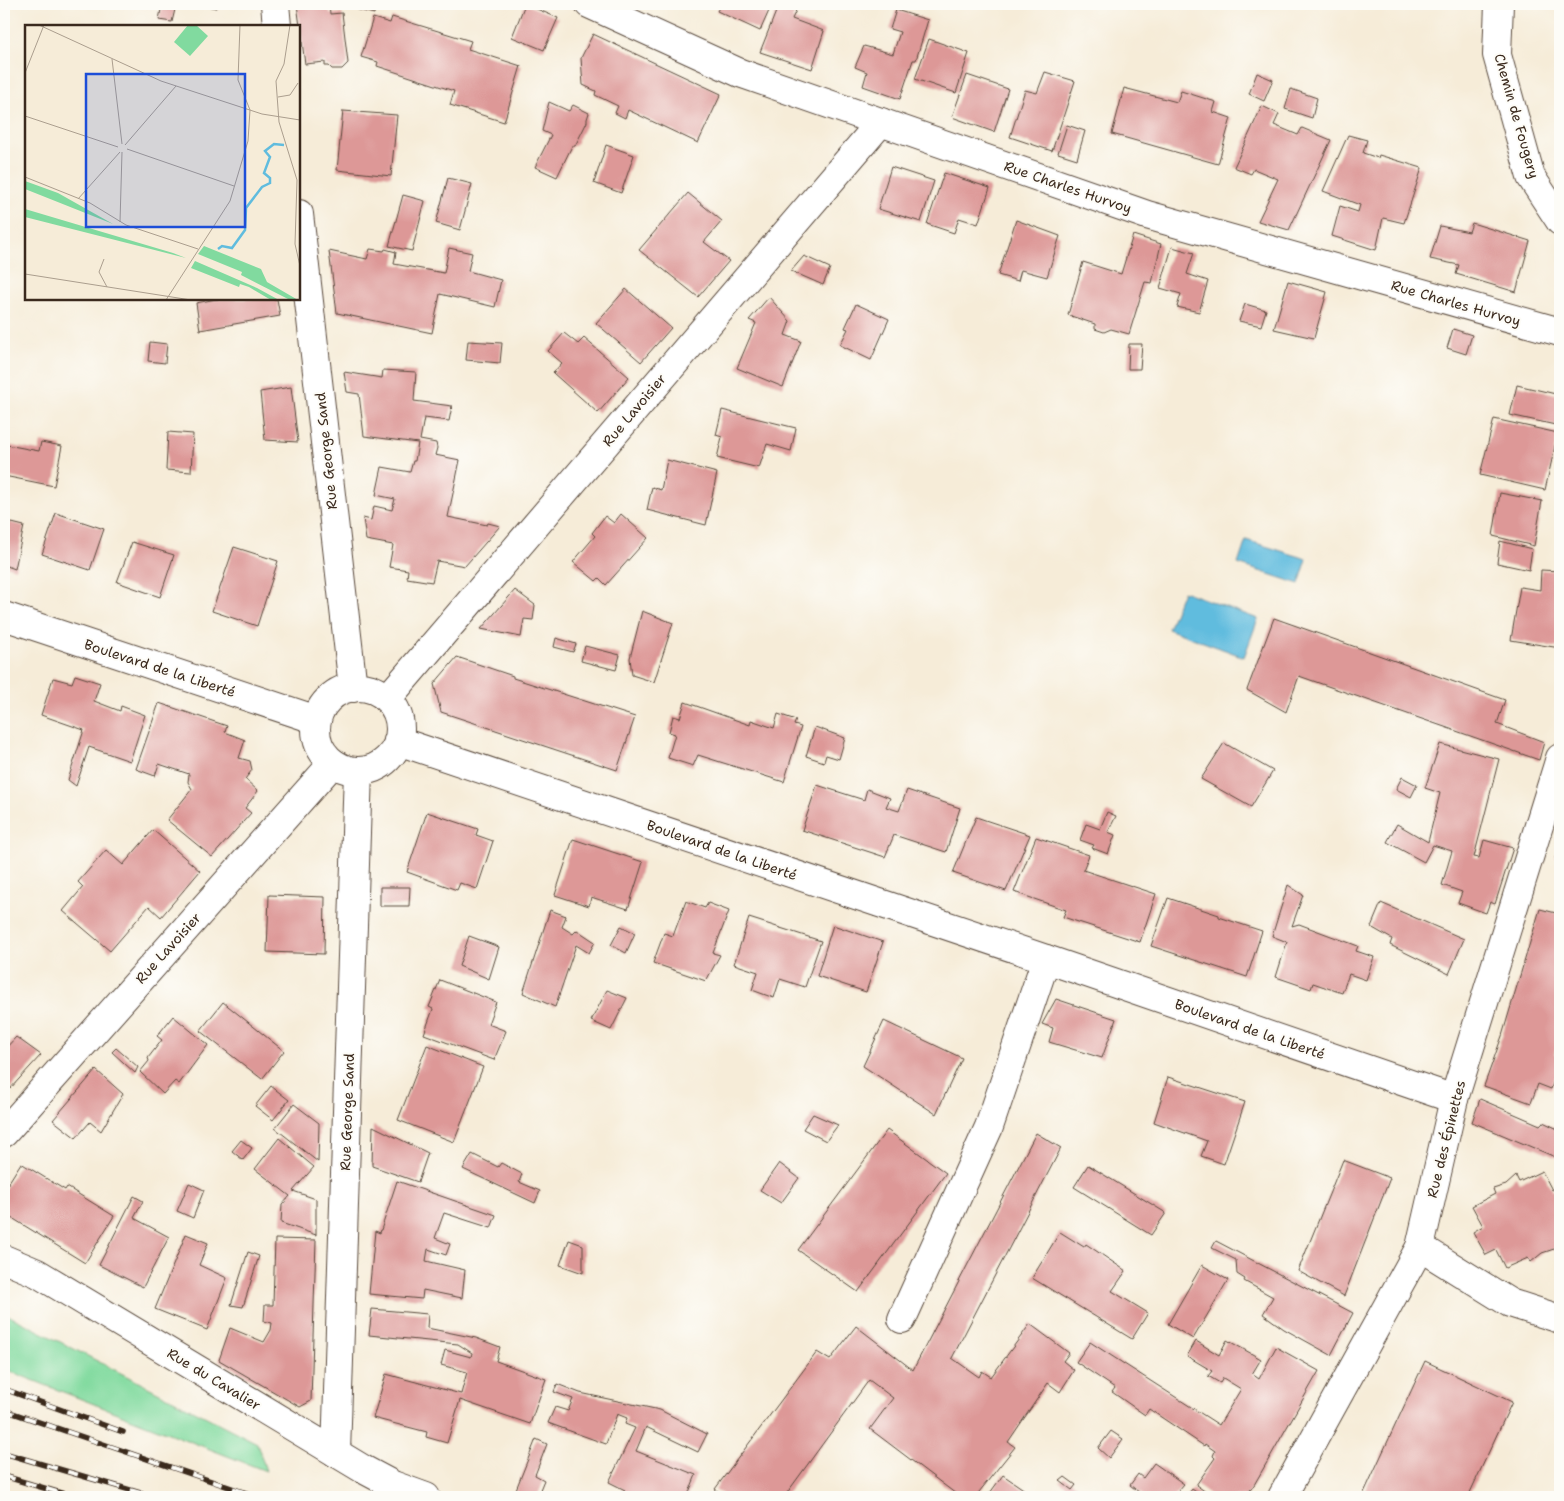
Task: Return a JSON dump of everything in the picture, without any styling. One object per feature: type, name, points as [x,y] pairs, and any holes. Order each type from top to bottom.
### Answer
[{"type":"street","points":[[275,4],[277,25]]},
{"type":"street","name":"Rue Charles Hurvoy","points":[[589,4],[740,73],[1146,215],[1560,332]]},
{"type":"street","name":"Chemin de Fougery","points":[[1499,4],[1498,55],[1531,178],[1560,221]]},
{"type":"street","name":"Rue Lavoisier","points":[[387,699],[880,122]]},
{"type":"street","name":"Rue George Sand","points":[[300,223],[352,688]]},
{"type":"street","name":"Boulevard de la Liberté","points":[[4,616],[317,720]]},
{"type":"street","points":[[352,688],[365,688],[377,692],[387,699],[394,708],[400,730],[393,753],[383,763],[371,769],[345,767],[324,755],[318,744],[317,720],[321,708],[330,699],[340,691],[352,688]]},
{"type":"street","name":"Boulevard de la Liberté","points":[[398,741],[1046,959],[1454,1099]]},
{"type":"street","name":"Rue des Épinettes","points":[[1282,1497],[1420,1247],[1454,1099],[1560,758]]},
{"type":"street","name":"Rue Lavoisier","points":[[4,1133],[345,767]]},
{"type":"street","name":"Rue George Sand","points":[[336,1453],[345,767]]},
{"type":"street","points":[[902,1319],[989,1127],[1046,959]]},
{"type":"street","points":[[1420,1247],[1510,1303],[1560,1319]]},
{"type":"street","name":"Rue du Cavalier","points":[[4,1259],[37,1273],[336,1453],[393,1484],[426,1497]]},
{"type":"green space","points":[[4,1313],[257,1443],[266,1471],[4,1369]]},
{"type":"water","points":[[1246,540],[1307,559],[1299,584],[1238,564]]},
{"type":"water","points":[[1183,591],[1258,619],[1244,657],[1168,629]]},
{"type":"building","points":[[162,4],[176,5],[172,22],[159,20]]},
{"type":"building","points":[[197,4],[217,4],[216,8]]},
{"type":"building","points":[[297,4],[329,4],[330,14],[342,13],[348,63],[342,69],[332,69],[329,66],[325,66],[325,62],[305,64]]},
{"type":"building","points":[[350,4],[375,4],[374,14],[355,9]]},
{"type":"building","points":[[525,4],[558,18],[544,50],[512,37]]},
{"type":"building","points":[[721,4],[772,4],[760,31],[717,11]]},
{"type":"building","points":[[779,4],[799,4],[792,19],[824,31],[812,69],[760,52]]},
{"type":"building","points":[[896,10],[928,20],[916,60],[913,60],[900,99],[863,86],[867,72],[855,67],[864,46],[893,54],[900,32],[890,29]]},
{"type":"building","points":[[392,17],[471,41],[468,49],[521,66],[504,122],[450,105],[454,91],[377,66],[378,62],[361,57],[373,18],[390,23]]},
{"type":"building","points":[[593,34],[721,94],[698,143],[628,110],[625,118],[615,113],[618,106],[595,95],[596,91],[583,85],[581,58]]},
{"type":"building","points":[[929,39],[969,53],[956,93],[915,79]]},
{"type":"building","points":[[1045,72],[1075,81],[1052,151],[1010,137],[1025,90],[1037,93]]},
{"type":"building","points":[[1257,73],[1273,80],[1264,101],[1249,94]]},
{"type":"building","points":[[967,75],[1008,89],[994,132],[952,117]]},
{"type":"building","points":[[1124,88],[1177,102],[1181,91],[1216,102],[1213,112],[1231,118],[1218,164],[1112,134]]},
{"type":"building","points":[[1291,89],[1317,98],[1312,118],[1285,109]]},
{"type":"building","points":[[549,102],[569,111],[573,105],[589,113],[587,122],[575,146],[572,146],[557,177],[535,167],[551,135],[542,131]]},
{"type":"building","points":[[1262,106],[1279,114],[1274,125],[1298,135],[1302,128],[1331,140],[1289,230],[1258,221],[1278,179],[1254,169],[1251,174],[1234,167]]},
{"type":"building","points":[[343,111],[397,115],[391,176],[337,170]]},
{"type":"building","points":[[1067,125],[1085,131],[1077,159],[1058,153]]},
{"type":"building","points":[[1348,135],[1367,140],[1363,153],[1378,158],[1379,155],[1422,168],[1404,223],[1383,218],[1376,250],[1332,236],[1340,206],[1358,212],[1360,205],[1323,191]]},
{"type":"building","points":[[606,145],[634,155],[621,193],[594,183]]},
{"type":"building","points":[[891,167],[934,181],[921,222],[878,209]]},
{"type":"building","points":[[944,173],[990,188],[978,224],[959,218],[954,233],[927,224]]},
{"type":"building","points":[[448,178],[472,184],[460,230],[436,223]]},
{"type":"building","points":[[688,193],[722,221],[704,242],[729,261],[698,297],[639,250]]},
{"type":"building","points":[[403,195],[425,201],[412,251],[389,246]]},
{"type":"building","points":[[1016,220],[1060,236],[1047,277],[1021,270],[1018,281],[998,275]]},
{"type":"building","points":[[1472,223],[1530,241],[1516,292],[1456,274],[1459,265],[1430,259],[1440,226],[1469,232]]},
{"type":"building","points":[[1133,235],[1161,244],[1152,283],[1145,282],[1129,334],[1111,329],[1104,332],[1095,329],[1095,324],[1068,315],[1083,262],[1121,274]]},
{"type":"building","points":[[1172,247],[1194,253],[1187,274],[1208,281],[1199,312],[1177,307],[1181,294],[1160,288]]},
{"type":"building","points":[[449,248],[472,253],[468,271],[501,280],[495,307],[440,294],[432,333],[337,313],[329,251],[367,259],[370,249],[384,251],[385,249],[396,252],[394,264],[444,273]]},
{"type":"building","points":[[804,256],[830,268],[823,285],[791,271]]},
{"type":"building","points":[[1288,281],[1327,292],[1314,338],[1274,329]]},
{"type":"building","points":[[626,289],[671,328],[641,362],[596,323]]},
{"type":"building","points":[[769,297],[790,321],[785,335],[801,341],[783,387],[737,368],[756,323],[749,320]]},
{"type":"building","points":[[211,300],[277,300],[280,316],[200,330],[196,303]]},
{"type":"building","points":[[856,304],[889,319],[871,360],[840,345],[848,329],[845,328]]},
{"type":"building","points":[[1245,304],[1266,310],[1261,326],[1239,321]]},
{"type":"building","points":[[1453,329],[1472,335],[1466,354],[1447,348]]},
{"type":"building","points":[[564,333],[578,344],[584,338],[629,377],[598,413],[553,373],[562,363],[548,351]]},
{"type":"building","points":[[468,341],[502,343],[500,363],[466,360]]},
{"type":"building","points":[[150,342],[167,344],[165,363],[148,361]]},
{"type":"building","points":[[1129,344],[1142,344],[1140,369],[1128,369]]},
{"type":"building","points":[[383,370],[416,372],[414,401],[452,406],[449,421],[424,418],[420,440],[436,443],[435,455],[460,460],[448,517],[500,526],[465,566],[437,561],[432,582],[407,578],[408,570],[389,567],[393,545],[366,540],[363,518],[371,520],[374,506],[392,510],[395,499],[376,495],[382,467],[410,472],[413,461],[415,461],[418,443],[364,436],[359,394],[347,392],[344,372],[382,378]]},
{"type":"building","points":[[1517,385],[1560,395],[1560,426],[1510,415]]},
{"type":"building","points":[[291,387],[298,442],[265,440],[260,392]]},
{"type":"building","points":[[722,410],[796,428],[791,451],[767,444],[759,468],[717,458],[722,437],[716,435]]},
{"type":"building","points":[[1494,419],[1558,433],[1545,490],[1480,475]]},
{"type":"building","points":[[168,432],[193,434],[191,472],[166,470]]},
{"type":"building","points":[[41,442],[62,446],[54,486],[4,476],[4,460],[7,445],[39,451]]},
{"type":"building","points":[[667,460],[717,473],[706,525],[647,510],[652,487],[661,490]]},
{"type":"building","points":[[1500,493],[1542,501],[1534,546],[1493,536]]},
{"type":"building","points":[[56,513],[104,529],[90,570],[42,554]]},
{"type":"building","points":[[621,514],[648,538],[606,585],[599,578],[596,581],[573,562],[595,536],[592,533],[605,516],[614,523]]},
{"type":"building","points":[[4,521],[24,526],[15,569],[4,565]]},
{"type":"building","points":[[1500,541],[1532,549],[1529,570],[1497,563]]},
{"type":"building","points":[[132,542],[174,555],[160,597],[117,582]]},
{"type":"building","points":[[234,547],[278,561],[257,626],[212,611]]},
{"type":"building","points":[[1541,570],[1560,571],[1560,648],[1511,640],[1520,587],[1540,590]]},
{"type":"building","points":[[515,590],[535,605],[533,620],[524,619],[521,637],[481,629]]},
{"type":"building","points":[[642,611],[673,623],[654,682],[632,675],[630,658]]},
{"type":"building","points":[[1274,618],[1505,700],[1497,724],[1544,742],[1539,760],[1299,676],[1286,712],[1247,690]]},
{"type":"building","points":[[556,638],[576,644],[573,652],[554,647]]},
{"type":"building","points":[[585,646],[620,655],[616,670],[581,661]]},
{"type":"building","points":[[457,657],[513,676],[513,678],[635,717],[617,770],[441,712],[434,684]]},
{"type":"building","points":[[75,675],[100,683],[94,701],[120,711],[121,706],[145,715],[130,761],[89,747],[76,786],[68,780],[84,730],[41,715],[53,678],[72,683]]},
{"type":"building","points":[[685,702],[750,725],[751,720],[774,728],[778,714],[796,720],[794,725],[801,727],[784,782],[698,755],[693,766],[668,758],[675,734],[669,732],[673,716],[680,718]]},
{"type":"building","points":[[159,703],[227,726],[225,732],[245,740],[239,758],[250,761],[252,770],[245,779],[258,791],[245,808],[251,813],[212,857],[167,820],[192,789],[188,782],[189,774],[159,764],[155,776],[136,769]]},
{"type":"building","points":[[815,727],[845,738],[839,759],[826,755],[824,762],[806,756]]},
{"type":"building","points":[[1224,743],[1273,771],[1251,807],[1201,779]]},
{"type":"building","points":[[1440,744],[1499,759],[1474,857],[1479,858],[1484,840],[1513,848],[1495,904],[1490,902],[1486,913],[1458,903],[1462,892],[1442,885],[1452,851],[1433,845],[1424,862],[1387,842],[1397,824],[1428,842],[1440,793],[1425,788]]},
{"type":"building","points":[[1402,777],[1417,785],[1411,797],[1396,789]]},
{"type":"building","points":[[817,785],[864,800],[867,789],[890,798],[886,807],[899,811],[907,790],[960,808],[946,852],[894,835],[885,857],[802,830]]},
{"type":"building","points":[[427,812],[478,829],[476,835],[493,841],[477,889],[460,883],[457,890],[407,872]]},
{"type":"building","points":[[1107,812],[1116,816],[1108,832],[1115,835],[1108,854],[1092,848],[1094,845],[1080,840],[1086,824],[1100,829]]},
{"type":"building","points":[[976,817],[1030,835],[1006,891],[953,873]]},
{"type":"building","points":[[153,830],[200,871],[161,917],[149,906],[110,951],[63,911],[83,887],[78,882],[106,850],[123,865]]},
{"type":"building","points":[[1036,837],[1089,855],[1083,870],[1156,894],[1140,942],[1063,917],[1066,910],[1014,892]]},
{"type":"building","points":[[573,839],[643,862],[628,909],[591,897],[589,906],[555,895]]},
{"type":"building","points":[[1560,843],[1560,859],[1555,858]]},
{"type":"building","points":[[1288,885],[1303,895],[1292,926],[1299,924],[1358,946],[1356,951],[1374,957],[1366,980],[1349,974],[1342,993],[1313,983],[1311,989],[1276,977],[1287,942],[1272,936]]},
{"type":"building","points":[[380,887],[410,887],[409,906],[380,906]]},
{"type":"building","points":[[269,895],[325,897],[324,954],[267,952]]},
{"type":"building","points":[[1168,898],[1262,931],[1247,977],[1151,946]]},
{"type":"building","points":[[686,901],[705,908],[708,903],[729,911],[713,953],[720,955],[706,981],[653,963],[664,933],[673,936]]},
{"type":"building","points":[[1381,903],[1464,939],[1449,974],[1390,945],[1392,939],[1371,927]]},
{"type":"building","points":[[1540,909],[1560,914],[1560,1036],[1554,1054],[1560,1056],[1560,1064],[1551,1089],[1538,1084],[1531,1103],[1484,1086],[1502,1036]]},
{"type":"building","points":[[550,910],[566,916],[562,927],[573,934],[577,930],[595,942],[589,953],[576,945],[555,1007],[523,993]]},
{"type":"building","points":[[749,918],[821,941],[805,987],[780,979],[774,998],[752,990],[758,972],[734,964]]},
{"type":"building","points":[[833,925],[883,942],[866,992],[817,976]]},
{"type":"building","points":[[621,926],[635,933],[626,953],[611,945]]},
{"type":"building","points":[[469,936],[499,947],[489,979],[459,966]]},
{"type":"building","points":[[440,980],[496,1002],[488,1024],[506,1031],[494,1060],[424,1034],[433,1009],[429,1007]]},
{"type":"building","points":[[607,990],[627,998],[611,1030],[591,1021]]},
{"type":"building","points":[[1056,999],[1116,1019],[1102,1058],[1049,1042],[1053,1028],[1042,1024]]},
{"type":"building","points":[[223,1002],[284,1051],[262,1079],[200,1031]]},
{"type":"building","points":[[173,1016],[208,1045],[179,1084],[175,1081],[163,1094],[140,1072],[162,1040],[157,1036]]},
{"type":"building","points":[[884,1021],[962,1058],[936,1114],[863,1066]]},
{"type":"building","points":[[16,1037],[41,1055],[9,1090],[4,1086],[4,1050]]},
{"type":"building","points":[[427,1045],[483,1067],[454,1142],[398,1120]]},
{"type":"building","points":[[116,1048],[138,1067],[135,1073],[112,1052]]},
{"type":"building","points":[[96,1070],[123,1094],[101,1131],[90,1122],[76,1138],[53,1120]]},
{"type":"building","points":[[1168,1077],[1245,1102],[1224,1164],[1201,1156],[1207,1141],[1154,1122]]},
{"type":"building","points":[[271,1086],[289,1100],[273,1120],[255,1106]]},
{"type":"building","points":[[1480,1099],[1540,1125],[1543,1122],[1560,1130],[1560,1159],[1472,1122]]},
{"type":"building","points":[[294,1104],[319,1123],[318,1162],[275,1128]]},
{"type":"building","points":[[813,1114],[838,1125],[826,1141],[803,1129]]},
{"type":"building","points":[[373,1126],[428,1153],[418,1182],[372,1166]]},
{"type":"building","points":[[887,1130],[946,1173],[858,1292],[798,1250]]},
{"type":"building","points":[[1036,1133],[1061,1148],[952,1358],[979,1377],[982,1371],[991,1377],[1030,1324],[1069,1353],[1063,1361],[1074,1370],[1060,1392],[1048,1383],[1008,1442],[1015,1447],[975,1497],[960,1497],[870,1429],[893,1398],[869,1380],[784,1497],[726,1497],[715,1489],[817,1352],[830,1360],[856,1326],[913,1370]]},
{"type":"building","points":[[279,1138],[314,1167],[293,1191],[316,1199],[316,1235],[281,1223],[282,1205],[290,1196],[255,1169]]},
{"type":"building","points":[[241,1140],[252,1148],[243,1160],[232,1151]]},
{"type":"building","points":[[472,1154],[498,1167],[501,1163],[522,1174],[519,1182],[540,1191],[535,1203],[463,1169]]},
{"type":"building","points":[[1343,1160],[1390,1178],[1344,1296],[1298,1271]]},
{"type":"building","points":[[21,1163],[65,1190],[67,1187],[114,1216],[85,1263],[4,1213],[4,1190]]},
{"type":"building","points":[[779,1163],[799,1178],[781,1203],[760,1190]]},
{"type":"building","points":[[1088,1165],[1166,1213],[1151,1235],[1074,1187]]},
{"type":"building","points":[[1542,1171],[1552,1190],[1560,1186],[1560,1247],[1542,1253],[1531,1262],[1528,1258],[1505,1268],[1496,1250],[1486,1255],[1473,1232],[1483,1226],[1472,1206],[1495,1194],[1493,1189],[1506,1185],[1516,1176],[1519,1182]]},
{"type":"building","points":[[397,1181],[496,1215],[491,1228],[444,1213],[435,1238],[450,1244],[446,1255],[428,1249],[426,1261],[465,1270],[462,1298],[423,1290],[422,1299],[369,1294],[375,1231],[380,1233]]},
{"type":"building","points":[[189,1183],[204,1190],[193,1218],[177,1211]]},
{"type":"building","points":[[134,1196],[143,1201],[134,1218],[169,1237],[143,1287],[99,1265]]},
{"type":"building","points":[[1060,1232],[1084,1247],[1086,1244],[1126,1271],[1112,1291],[1148,1313],[1132,1339],[1032,1278]]},
{"type":"building","points":[[186,1234],[208,1243],[199,1265],[227,1278],[207,1330],[155,1309]]},
{"type":"building","points":[[275,1239],[316,1240],[311,1401],[300,1407],[219,1360],[230,1328],[264,1342],[271,1330],[272,1323],[264,1321],[265,1305],[273,1305]]},
{"type":"building","points":[[569,1240],[583,1245],[583,1273],[560,1265]]},
{"type":"building","points":[[1216,1241],[1353,1313],[1331,1355],[1284,1329],[1263,1314],[1273,1297],[1244,1281],[1245,1279],[1237,1274],[1236,1260],[1212,1248]]},
{"type":"building","points":[[248,1252],[259,1256],[243,1307],[231,1305]]},
{"type":"building","points":[[1202,1265],[1228,1280],[1193,1339],[1168,1324]]},
{"type":"building","points":[[372,1309],[428,1314],[427,1328],[476,1338],[500,1347],[496,1361],[546,1379],[530,1424],[460,1400],[447,1443],[426,1437],[427,1432],[373,1418],[386,1374],[461,1394],[467,1372],[441,1365],[445,1350],[471,1357],[472,1353],[458,1344],[369,1335]]},
{"type":"building","points":[[1227,1340],[1261,1359],[1252,1374],[1259,1379],[1276,1347],[1319,1371],[1254,1485],[1245,1497],[1213,1497],[1196,1485],[1215,1458],[1213,1456],[1215,1451],[1205,1444],[1204,1446],[1149,1409],[1145,1415],[1112,1392],[1115,1388],[1076,1362],[1090,1342],[1219,1425],[1241,1389],[1223,1378],[1220,1383],[1208,1376],[1212,1371],[1187,1356],[1196,1341],[1219,1355]]},
{"type":"building","points":[[1425,1361],[1512,1402],[1468,1497],[1362,1497]]},
{"type":"building","points":[[557,1384],[580,1393],[660,1410],[707,1434],[698,1452],[646,1427],[636,1451],[696,1475],[687,1497],[621,1497],[625,1490],[609,1482],[635,1428],[625,1424],[627,1418],[617,1414],[606,1444],[548,1423],[555,1407],[568,1411],[573,1399],[554,1392]]},
{"type":"building","points":[[1111,1431],[1123,1439],[1109,1458],[1098,1448]]},
{"type":"building","points":[[536,1439],[547,1444],[535,1475],[544,1480],[537,1497],[513,1497]]},
{"type":"building","points":[[1154,1463],[1184,1484],[1173,1497],[1145,1497],[1130,1485],[1138,1474],[1143,1478]]},
{"type":"building","points":[[1003,1475],[1035,1497],[987,1497]]},
{"type":"building","points":[[1065,1477],[1076,1485],[1072,1490],[1060,1481]]},
{"type":"building","points":[[1192,1489],[1203,1497],[1186,1497]]},
{"type":"railway","points":[[4,1389],[123,1432]]},
{"type":"railway","points":[[4,1410],[258,1497]]},
{"type":"railway","points":[[4,1453],[154,1497]]},
{"type":"railway","points":[[4,1476],[74,1497]]}]
